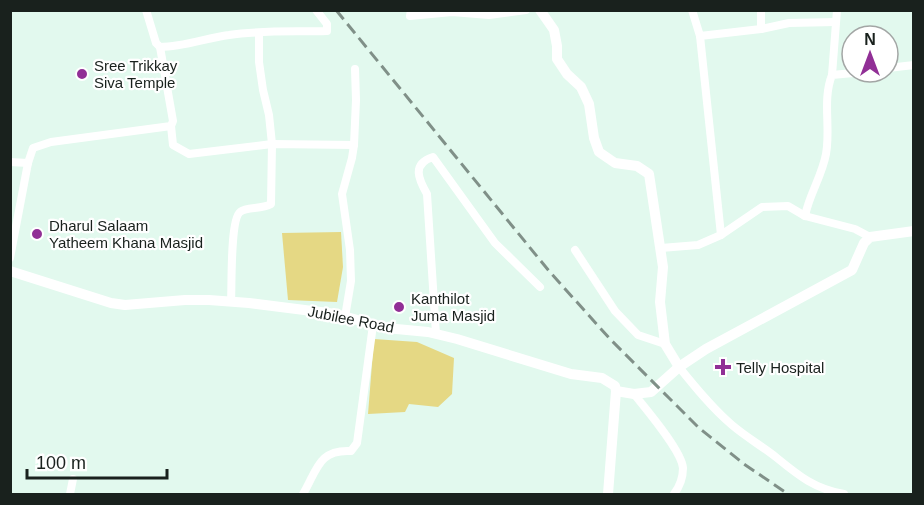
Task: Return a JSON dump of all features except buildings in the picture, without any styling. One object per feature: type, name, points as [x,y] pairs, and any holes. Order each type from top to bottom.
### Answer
[{"type":"street","points":[[146,10],[156,43],[160,47],[173,121],[171,126],[173,145],[189,154],[272,144],[354,145]]},
{"type":"street","points":[[160,47],[172,47],[228,35],[327,31],[327,24],[316,10]]},
{"type":"street","points":[[411,10],[410,15],[452,12],[489,15],[526,10]]},
{"type":"street","points":[[540,10],[554,30],[557,59],[567,74],[581,87],[589,104],[594,138],[599,152],[615,163],[637,166],[649,174],[663,267],[660,302],[665,344],[679,367],[730,423],[792,472],[824,491],[844,495]]},
{"type":"street","points":[[692,10],[700,36],[721,235]]},
{"type":"street","points":[[761,10],[761,29]]},
{"type":"street","points":[[805,216],[826,156],[828,136],[826,105],[832,75],[837,10]]},
{"type":"street","points":[[700,36],[761,29],[789,23],[836,22]]},
{"type":"street","points":[[231,302],[234,227],[237,214],[243,209],[264,208],[271,204],[272,144],[259,62],[259,33]]},
{"type":"street","points":[[345,317],[351,281],[350,250],[342,194],[354,145],[355,69]]},
{"type":"street","points":[[832,75],[840,74]]},
{"type":"street","points":[[10,258],[28,163],[33,148],[39,144],[171,126]]},
{"type":"street","points":[[436,334],[427,194],[418,179],[419,168],[427,159],[433,158],[495,243],[540,287]]},
{"type":"street","points":[[10,162],[28,163]]},
{"type":"street","points":[[661,248],[698,245],[721,235],[762,207],[788,206],[805,216],[855,229],[870,237],[914,231]]},
{"type":"street","points":[[608,495],[616,391],[634,394],[651,392],[679,367],[706,349],[852,270],[864,243],[870,237]]},
{"type":"street","points":[[574,250],[615,311],[638,335],[665,344]]},
{"type":"street","name":"Jubilee Road","points":[[10,271],[111,303],[125,305],[185,300],[231,302],[345,317],[386,328],[436,334],[571,374],[603,378],[615,386],[616,391]]},
{"type":"street","points":[[303,495],[321,459],[339,450],[351,451],[357,443],[373,325]]},
{"type":"street","points":[[634,394],[677,452],[683,466],[682,482],[674,495]]},
{"type":"street","points":[[70,495],[73,479]]},
{"type":"shaded area","points":[[341,232],[343,267],[337,302],[288,300],[282,233]]},
{"type":"shaded area","points":[[374,339],[417,342],[454,358],[452,394],[438,407],[409,404],[405,412],[368,414]]},
{"type":"railway","points":[[336,10],[549,271],[610,339],[699,428],[744,464],[788,494]]},
{"type":"place","name":"Sree Trikkay Siva Temple","points":[[82,74]]},
{"type":"place","name":"Dharul Salaam Yatheem Khana Masjid","points":[[37,234]]},
{"type":"place","name":"Kanthilot Juma Masjid","points":[[399,307]]},
{"type":"place","name":"Telly Hospital","points":[[723,367]]}]
